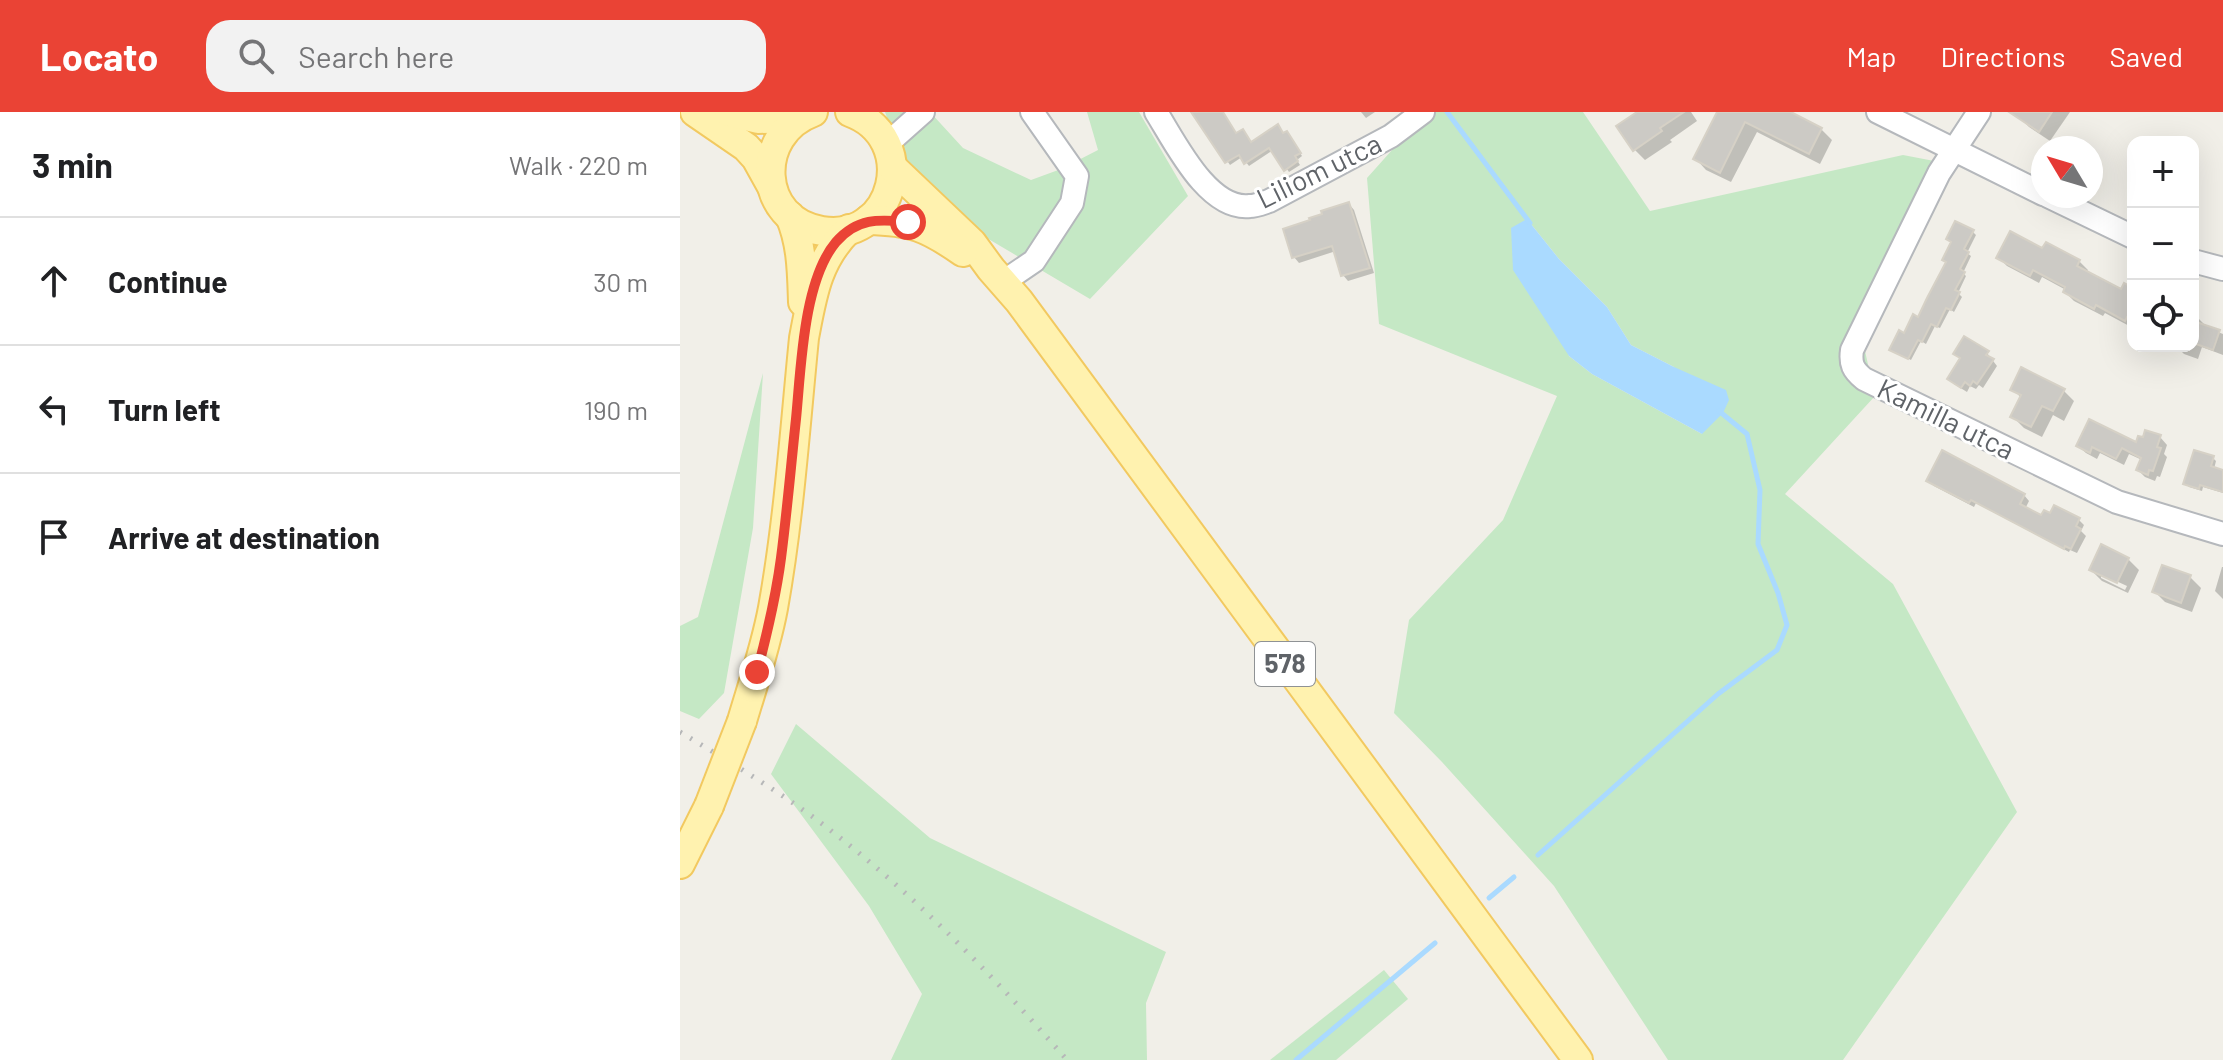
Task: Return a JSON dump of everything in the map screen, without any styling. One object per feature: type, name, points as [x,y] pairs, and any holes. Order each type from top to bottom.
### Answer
[{"type":"main road","points":[[695,112],[746,147],[756,158],[778,202],[790,216],[813,230],[831,232],[858,224]]},
{"type":"main road","points":[[729,112],[758,119],[808,114]]},
{"type":"main road","points":[[680,864],[709,806],[742,721],[773,611],[810,304],[823,264],[836,242],[875,213],[887,197],[892,177],[883,138],[866,120],[850,112]]},
{"type":"main road","points":[[771,185],[769,168],[773,151],[786,129],[808,114]]},
{"type":"main road","name":"578","points":[[883,138],[972,243],[1061,357],[1578,1060]]},
{"type":"main road","points":[[790,216],[800,248],[804,338]]},
{"type":"main road","name":"578","points":[[858,224],[908,222],[924,227],[997,276]]},
{"type":"street","points":[[883,138],[923,112]]},
{"type":"street","points":[[997,276],[1034,261],[1072,203],[1077,176],[1032,112]]},
{"type":"street","name":"Liliom utca","points":[[1156,112],[1198,178],[1214,194],[1249,207],[1269,201],[1391,136],[1421,113]]},
{"type":"street","points":[[1878,112],[2031,188]]},
{"type":"street","points":[[1954,151],[1979,112]]},
{"type":"street","name":"Kamilla utca","points":[[1954,151],[1939,173],[1852,350],[1851,361],[1855,371],[1864,379],[2117,502],[2223,534]]},
{"type":"street","points":[[2073,208],[2127,234]]},
{"type":"street","points":[[2199,263],[2223,269]]},
{"type":"green space","points":[[885,112],[930,112],[963,148],[1031,180],[1098,150],[1087,112],[1139,112],[1188,196],[1090,299],[980,234],[903,162]]},
{"type":"green space","points":[[1426,112],[1583,112],[1650,211],[1903,155],[1955,165],[1865,351],[1875,396],[1785,494],[1893,584],[2017,812],[1843,1060],[1668,1060],[1554,886],[1394,713],[1409,620],[1503,520],[1557,396],[1379,324],[1367,178]],"holes":[[[1527,219],[1559,259],[1607,307],[1631,345],[1674,367],[1702,434],[1592,374],[1569,356]]]},
{"type":"green space","points":[[763,373],[753,528],[724,693],[699,719],[680,711],[680,626],[698,617]]},
{"type":"green space","points":[[796,724],[930,838],[1166,952],[1146,1003],[1147,1060],[891,1060],[922,994],[869,906],[771,774]]},
{"type":"green space","points":[[1384,970],[1408,999],[1336,1060],[1270,1060]]},
{"type":"water","points":[[1527,219],[1559,259],[1607,307],[1631,345],[1726,390],[1729,400],[1723,413],[1702,434],[1592,374],[1569,356],[1513,270],[1511,228]]},
{"type":"building","points":[[1191,112],[1223,112],[1236,133],[1243,129],[1251,142],[1278,124],[1283,133],[1287,131],[1301,153],[1295,156],[1298,161],[1284,171],[1269,148],[1244,164],[1239,155],[1225,163]]},
{"type":"building","points":[[1637,112],[1684,112],[1633,151],[1616,126]]},
{"type":"building","points":[[1717,112],[1791,112],[1822,128],[1809,154],[1745,122],[1720,173],[1693,159]]},
{"type":"building","points":[[2009,112],[2052,112],[2039,132]]},
{"type":"building","points":[[1349,202],[1370,268],[1341,276],[1332,246],[1292,258],[1283,229]]},
{"type":"building","points":[[1955,221],[1974,230],[1964,249],[1969,252],[1960,269],[1965,272],[1955,290],[1960,292],[1951,310],[1946,308],[1937,327],[1931,324],[1908,359],[1889,350],[1899,330],[1904,333],[1913,314],[1918,317],[1946,262],[1942,260],[1951,242],[1946,239]]},
{"type":"building","points":[[2010,231],[2042,248],[2046,242],[2080,260],[2077,266],[2121,289],[2124,283],[2127,285],[2127,317],[2125,321],[2096,305],[2094,309],[2063,292],[2065,287],[2033,270],[2030,276],[1996,258]]},
{"type":"building","points":[[2199,323],[2220,330],[2213,350],[2199,345]]},
{"type":"building","points":[[1964,336],[1989,351],[1986,355],[1994,359],[1977,384],[1973,381],[1970,386],[1965,382],[1961,388],[1947,379],[1960,358],[1953,354]]},
{"type":"building","points":[[2021,367],[2065,389],[2053,411],[2042,406],[2031,427],[2010,417],[2021,395],[2010,390]]},
{"type":"building","points":[[2089,419],[2136,442],[2138,436],[2143,437],[2145,430],[2161,435],[2157,447],[2161,448],[2153,471],[2149,470],[2148,475],[2136,470],[2141,458],[2122,448],[2116,459],[2092,447],[2090,453],[2076,446]]},
{"type":"building","points":[[1942,450],[2025,494],[2020,504],[2041,515],[2044,510],[2050,513],[2054,505],[2080,518],[2076,526],[2081,529],[2071,549],[2065,546],[2064,549],[1971,500],[1969,503],[1926,481]]},
{"type":"building","points":[[2194,450],[2214,456],[2211,466],[2223,470],[2223,492],[2183,484]]},
{"type":"building","points":[[2101,544],[2129,558],[2117,583],[2089,570]]},
{"type":"building","points":[[2162,565],[2191,575],[2181,603],[2152,592]]},
{"type":"waterway","points":[[1447,112],[1530,223]]},
{"type":"waterway","points":[[1538,855],[1718,694],[1777,650],[1787,625],[1758,544],[1760,490],[1747,434],[1719,411]]},
{"type":"waterway","points":[[1489,898],[1514,877]]},
{"type":"waterway","points":[[1296,1060],[1435,943]]},
{"type":"railway","points":[[680,732],[813,817],[882,872],[978,963],[1067,1060]]},
{"type":"route","points":[[757,672],[773,611],[781,559],[804,338],[817,280],[828,254],[849,229],[868,220],[908,222]]}]
